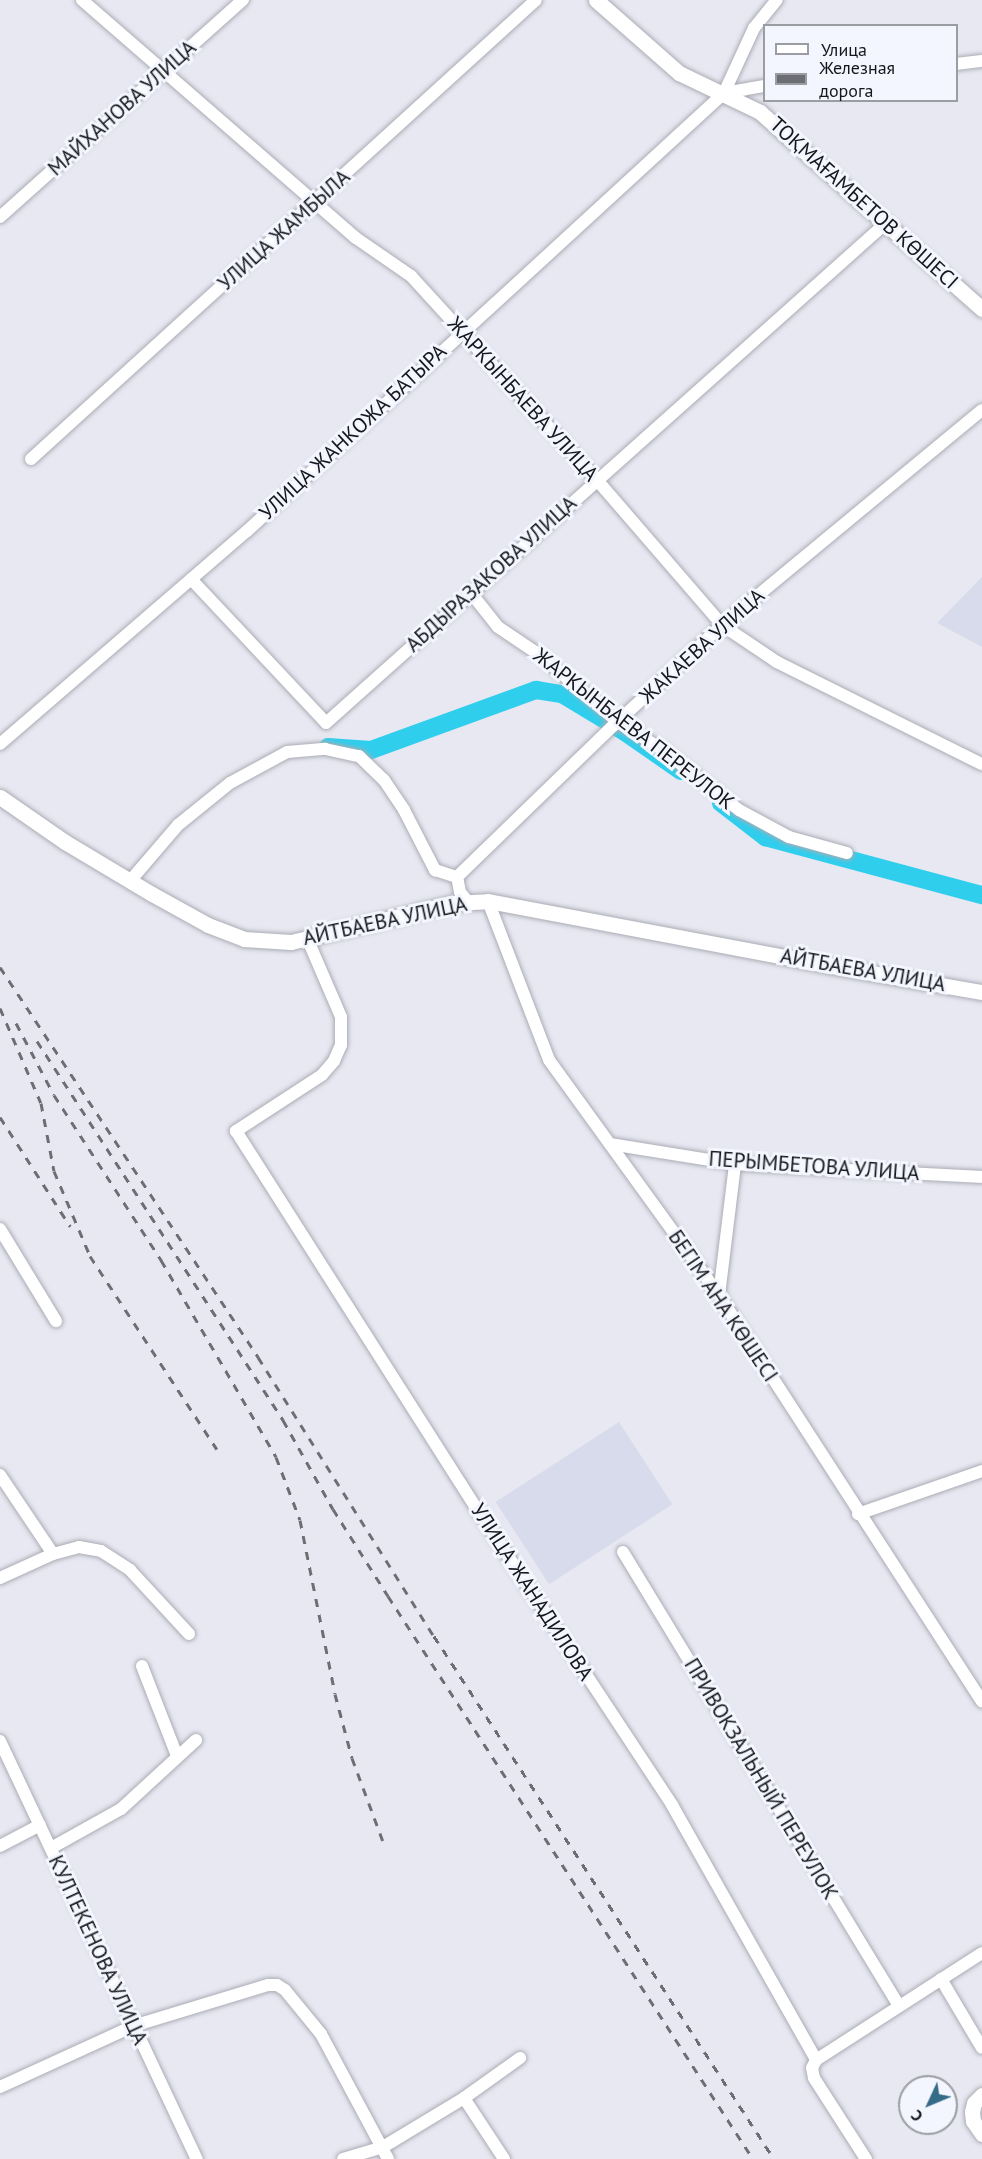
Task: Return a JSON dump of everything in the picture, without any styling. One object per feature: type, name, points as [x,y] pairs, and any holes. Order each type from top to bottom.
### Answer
[{"type":"street","name":"ЖАРКЫНБАЕВА УЛИЦА","points":[[82,0],[356,238],[411,276],[597,480],[722,625],[777,662],[982,764]]},
{"type":"street","name":"МАЙХАНОВА УЛИЦА","points":[[0,217],[243,0]]},
{"type":"street","name":"УЛИЦА ЖАМБЫЛА","points":[[32,459],[536,0]]},
{"type":"street","name":"ТОҚМАҒАМБЕТОВ КӨШЕСІ","points":[[597,0],[679,73],[760,112],[982,309]]},
{"type":"street","points":[[724,93],[754,28],[777,0]]},
{"type":"street","points":[[958,64],[982,61]]},
{"type":"street","points":[[724,93],[763,86]]},
{"type":"street","name":"УЛИЦА ЖАНКОЖА БАТЫРА","points":[[0,744],[247,531],[462,331],[724,93]]},
{"type":"street","name":"АБДЫРАЗАКОВА УЛИЦА","points":[[191,579],[326,723],[886,223]]},
{"type":"street","name":"ЖАКАЕВА УЛИЦА","points":[[457,877],[722,625],[982,410]]},
{"type":"street","name":"ЖАРКЫНБАЕВА ПЕРЕУЛОК","points":[[471,593],[498,627],[541,656],[618,722],[663,750],[739,810],[789,837],[847,853]]},
{"type":"street","points":[[130,881],[178,825],[230,783],[287,752],[325,749],[358,756],[384,780],[404,810],[435,870],[457,877],[460,892],[468,902]]},
{"type":"street","name":"АЙТБАЕВА УЛИЦА","points":[[0,797],[65,842],[130,881],[228,934],[258,941],[278,942],[307,938],[453,903],[488,901],[982,992]]},
{"type":"street","name":"БЕГІМ АНА КӨШЕСІ","points":[[488,901],[549,1060],[719,1294],[858,1514],[982,1701]]},
{"type":"street","name":"УЛИЦА ЖАНАДИЛОВА","points":[[307,938],[341,1017],[341,1045],[334,1061],[322,1075],[237,1131],[479,1512],[672,1805],[816,2060]]},
{"type":"street","name":"ПЕРЫМБЕТОВА УЛИЦА","points":[[610,1144],[735,1164],[982,1177]]},
{"type":"street","points":[[719,1294],[735,1164]]},
{"type":"street","points":[[0,1229],[56,1321]]},
{"type":"street","points":[[858,1514],[982,1471]]},
{"type":"street","points":[[0,1475],[52,1554]]},
{"type":"street","points":[[0,1578],[52,1554],[79,1547],[101,1551],[130,1570],[189,1634]]},
{"type":"street","name":"ПРИВОКЗАЛЬНЫЙ ПЕРЕУЛОК","points":[[623,1551],[899,2006]]},
{"type":"street","points":[[142,1666],[177,1756]]},
{"type":"street","points":[[51,1848],[121,1809],[196,1740]]},
{"type":"street","name":"КУЛТЕКЕНОВА УЛИЦА","points":[[0,1741],[197,2159]]},
{"type":"street","points":[[0,1846],[40,1825]]},
{"type":"street","points":[[866,2159],[814,2079],[812,2068],[816,2060],[982,1953]]},
{"type":"street","points":[[941,1979],[982,2048]]},
{"type":"street","points":[[0,2087],[133,2026],[268,1984],[277,1985],[285,1990],[321,2034],[386,2153]]},
{"type":"street","points":[[344,2159],[386,2153],[520,2058]]},
{"type":"street","points":[[982,2095],[974,2103],[972,2112],[973,2121],[982,2134]]},
{"type":"street","points":[[464,2098],[504,2159]]},
{"type":"shaded area","points":[[982,577],[982,647],[937,623]]},
{"type":"shaded area","points":[[619,1422],[672,1504],[549,1584],[496,1502]]},
{"type":"waterway","points":[[328,747],[371,750],[536,690],[562,694],[625,732],[681,771]]},
{"type":"waterway","points":[[721,803],[765,837],[982,895]]},
{"type":"railway","points":[[0,967],[258,1357],[434,1636],[774,2159]]},
{"type":"railway","points":[[0,1008],[41,1103],[54,1171],[90,1256],[217,1449]]},
{"type":"railway","points":[[16,1023],[54,1095],[161,1260],[276,1457],[300,1520],[335,1694],[352,1758],[384,1844]]},
{"type":"railway","points":[[37,1041],[283,1420],[333,1509],[388,1596],[753,2159]]},
{"type":"railway","points":[[0,1117],[70,1226]]}]
